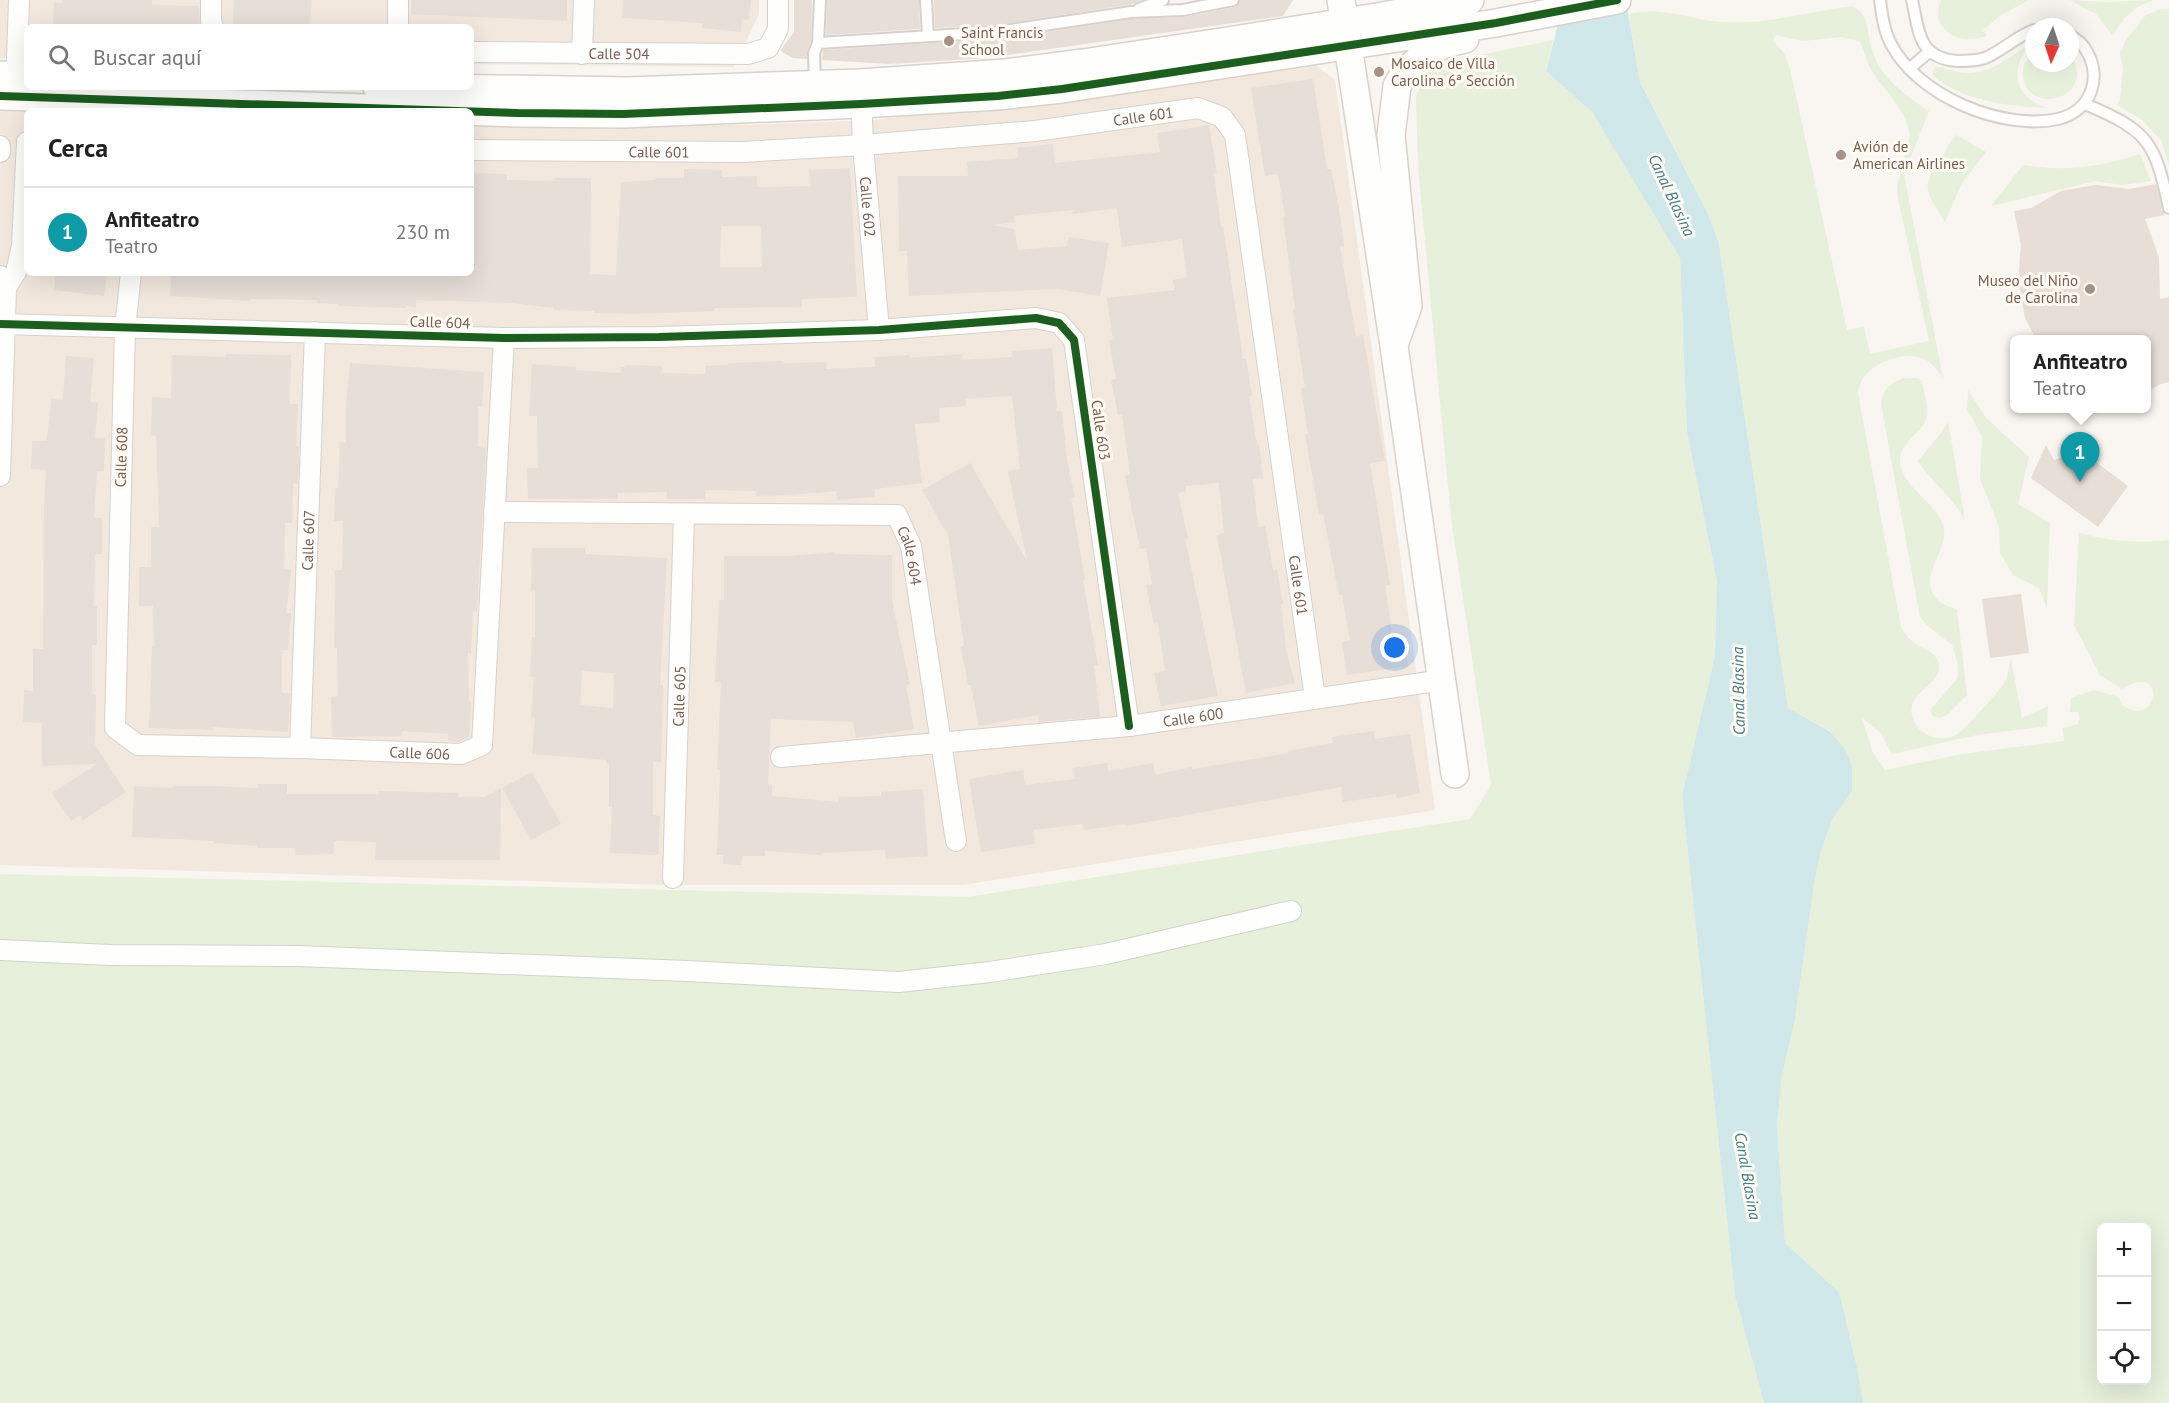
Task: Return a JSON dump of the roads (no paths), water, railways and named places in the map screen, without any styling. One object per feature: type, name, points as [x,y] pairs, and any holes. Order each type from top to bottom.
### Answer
[{"type":"street","points":[[12,84],[19,0]]},
{"type":"street","points":[[212,0],[212,24]]},
{"type":"street","points":[[398,0],[398,24]]},
{"type":"street","points":[[582,54],[584,0]]},
{"type":"street","name":"Calle 504","points":[[474,52],[748,54],[768,48],[778,29],[778,0]]},
{"type":"street","points":[[39,90],[75,98],[444,103],[627,91],[816,96],[861,94],[1083,63],[1470,0]]},
{"type":"street","points":[[1345,22],[1496,22],[1617,0]]},
{"type":"street","points":[[1345,22],[1455,774]]},
{"type":"street","points":[[1394,346],[1408,306],[1391,135],[1397,86],[1405,72],[1420,58],[1444,44],[1486,34],[1496,22]]},
{"type":"street","points":[[390,90],[444,103]]},
{"type":"street","name":"Calle 602","points":[[861,94],[863,145],[879,330]]},
{"type":"street","points":[[50,108],[75,98]]},
{"type":"street","name":"Calle 601","points":[[474,150],[742,152],[1035,131],[1198,108],[1222,117],[1235,135],[1315,698]]},
{"type":"street","points":[[0,146],[0,152]]},
{"type":"street","points":[[0,476],[3,282],[16,272],[22,246],[24,204]]},
{"type":"street","name":"Calle 608","points":[[116,640],[125,328],[131,276]]},
{"type":"street","name":"Calle 603","points":[[879,330],[1036,318],[1059,323],[1074,339],[1129,726]]},
{"type":"street","name":"Calle 604","points":[[3,324],[504,338],[659,337],[879,330]]},
{"type":"street","name":"Calle 607","points":[[300,748],[315,332]]},
{"type":"street","name":"Calle 606","points":[[116,640],[115,728],[138,746],[300,748],[460,754],[482,745],[504,338]]},
{"type":"street","name":"Calle 604","points":[[494,512],[897,515],[911,546],[943,744]]},
{"type":"street","name":"Calle 605","points":[[673,878],[684,515]]},
{"type":"street","name":"Calle 600","points":[[781,756],[943,744],[1129,726],[1443,680]]},
{"type":"street","points":[[943,744],[956,841]]},
{"type":"street","points":[[0,950],[111,955],[298,957],[687,971],[899,982],[990,972],[1106,954],[1290,911]]},
{"type":"lane","points":[[816,96],[814,53],[818,43],[820,0]]},
{"type":"lane","points":[[926,0],[928,36]]},
{"type":"lane","points":[[1131,12],[1163,0]]},
{"type":"lane","points":[[818,43],[997,32],[1131,12],[1183,10],[1233,0]]},
{"type":"lane","points":[[1880,0],[1891,44],[1909,69],[1922,82],[1975,110],[2006,118],[2034,121],[2059,118],[2085,104],[2093,85],[2092,62],[2079,43]]},
{"type":"lane","points":[[1912,0],[1922,41],[1929,52],[1950,60],[1969,61],[1986,57],[2025,35]]},
{"type":"lane","points":[[1909,69],[1929,52]]},
{"type":"lane","points":[[2085,104],[2133,129],[2150,144],[2160,165],[2169,208]]},
{"type":"water","name":"Canal Blasina","points":[[1626,0],[1640,82],[1709,216],[1719,244],[1788,708],[1829,731],[1845,749],[1852,766],[1852,791],[1833,818],[1821,850],[1795,1019],[1782,1076],[1777,1125],[1785,1243],[1839,1292],[1863,1403],[1764,1403],[1735,1296],[1682,796],[1715,656],[1717,581],[1687,432],[1680,258],[1592,112],[1546,71],[1558,24]]},
{"type":"place","name":"Saint Francis School","points":[[949,41]]},
{"type":"place","name":"Mosaico de Villa Carolina 6ª Sección","points":[[1379,72]]},
{"type":"place","name":"Avión de American Airlines","points":[[1841,155]]},
{"type":"place","name":"Museo del Niño de Carolina","points":[[2090,289]]},
{"type":"place","name":"Anfiteatro","points":[[2080,482]]}]
